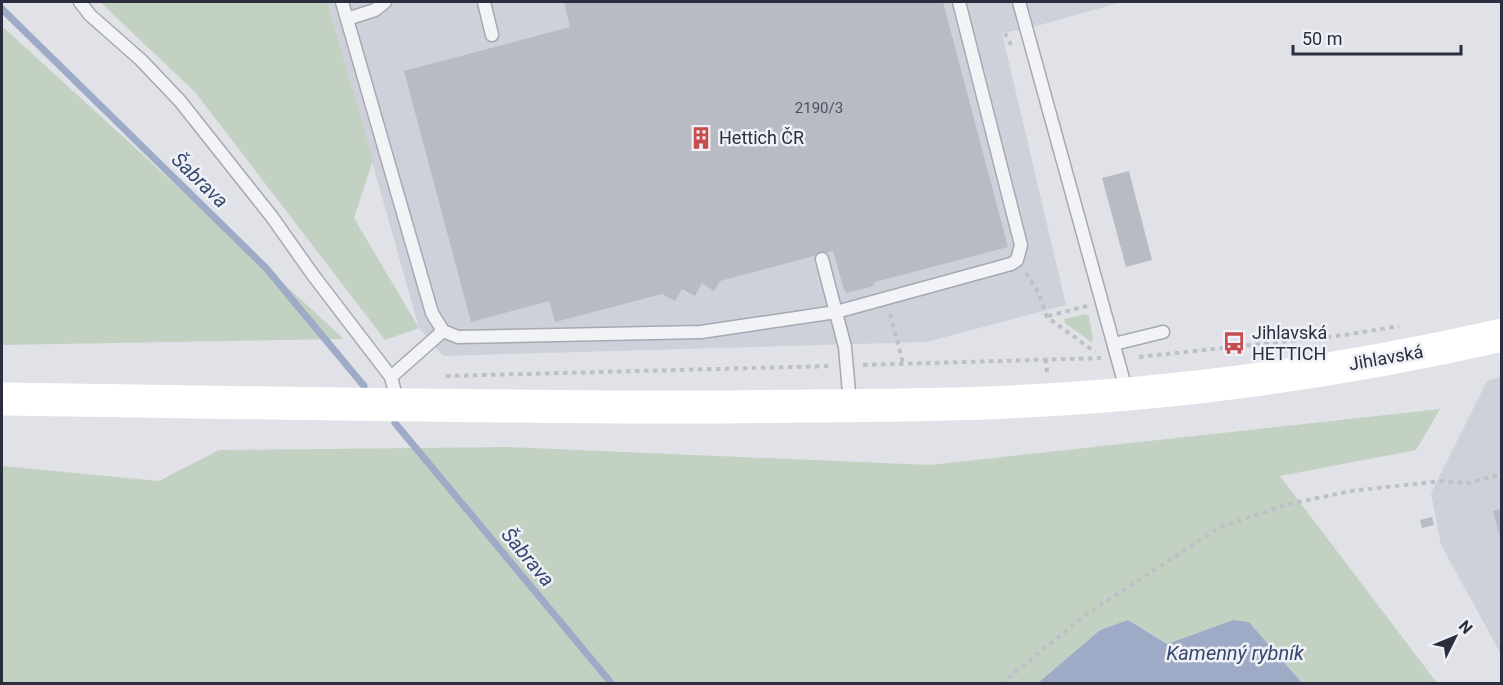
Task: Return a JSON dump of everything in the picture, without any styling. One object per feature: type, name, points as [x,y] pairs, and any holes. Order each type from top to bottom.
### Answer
[{"type":"main road","name":"Jihlavská","points":[[2,399],[395,391],[850,405],[1128,394],[1267,378],[1502,335]]},
{"type":"lane","points":[[80,2],[90,15],[180,101],[272,217],[395,391],[442,331]]},
{"type":"lane","points":[[342,2],[432,313],[442,331],[458,338],[669,334],[836,312],[1003,267],[1017,260],[1021,245],[1019,236],[959,2]]},
{"type":"lane","points":[[347,19],[375,10],[385,2]]},
{"type":"lane","points":[[484,2],[492,35]]},
{"type":"lane","points":[[1018,2],[1128,394]]},
{"type":"lane","points":[[822,259],[848,366],[850,405]]},
{"type":"lane","points":[[1115,351],[1163,332]]},
{"type":"path","points":[[438,376],[1096,358],[1095,352],[1047,317],[1039,294],[1017,260]]},
{"type":"path","points":[[885,299],[903,363]]},
{"type":"path","points":[[1047,317],[1089,306]]},
{"type":"path","points":[[1115,351],[1161,357],[1403,325]]},
{"type":"path","points":[[1001,684],[1084,616],[1220,527],[1288,504],[1351,491],[1441,481],[1469,483],[1502,474]]},
{"type":"shaded area","name":"Hettich ČR","points":[[327,2],[1122,2],[1026,29],[1002,33],[1066,305],[926,342],[443,356],[419,328]]},
{"type":"shaded area","points":[[1501,377],[1501,654],[1441,545],[1431,493],[1487,381]]},
{"type":"green space","points":[[100,2],[327,2],[373,160],[354,218],[419,328],[385,340],[195,92]]},
{"type":"green space","points":[[2,26],[344,339],[2,345]]},
{"type":"green space","points":[[1086,314],[1089,316],[1093,339],[1091,342],[1065,323],[1064,319]]},
{"type":"green space","points":[[1440,409],[1416,450],[1280,476],[1437,683],[1302,683],[1249,622],[1233,620],[1167,644],[1128,620],[1100,630],[1038,683],[2,683],[2,466],[159,481],[219,450],[508,447],[930,465]]},
{"type":"water","name":"Kamenný rybník","points":[[1128,620],[1167,644],[1233,620],[1249,622],[1302,683],[1038,683],[1100,630]]},
{"type":"building","name":"Hettich ČR","points":[[564,2],[943,2],[1008,247],[875,282],[873,286],[847,293],[844,290],[833,251],[720,281],[714,291],[702,283],[695,296],[682,289],[675,301],[662,294],[555,322],[549,301],[471,322],[404,71],[570,27]]},
{"type":"building","points":[[1129,171],[1152,260],[1126,267],[1102,178]]},
{"type":"building","points":[[1502,509],[1502,540],[1501,541],[1493,511]]},
{"type":"building","points":[[1432,517],[1434,525],[1422,528],[1420,520]]},
{"type":"waterway","name":"Šabrava","points":[[2,9],[266,268],[364,386]]},
{"type":"waterway","name":"Šabrava","points":[[395,423],[612,684]]},
{"type":"place","name":"Hettich ČR","points":[[701,138]]},
{"type":"place","name":"Jihlavská HETTICH","points":[[1234,343]]}]
